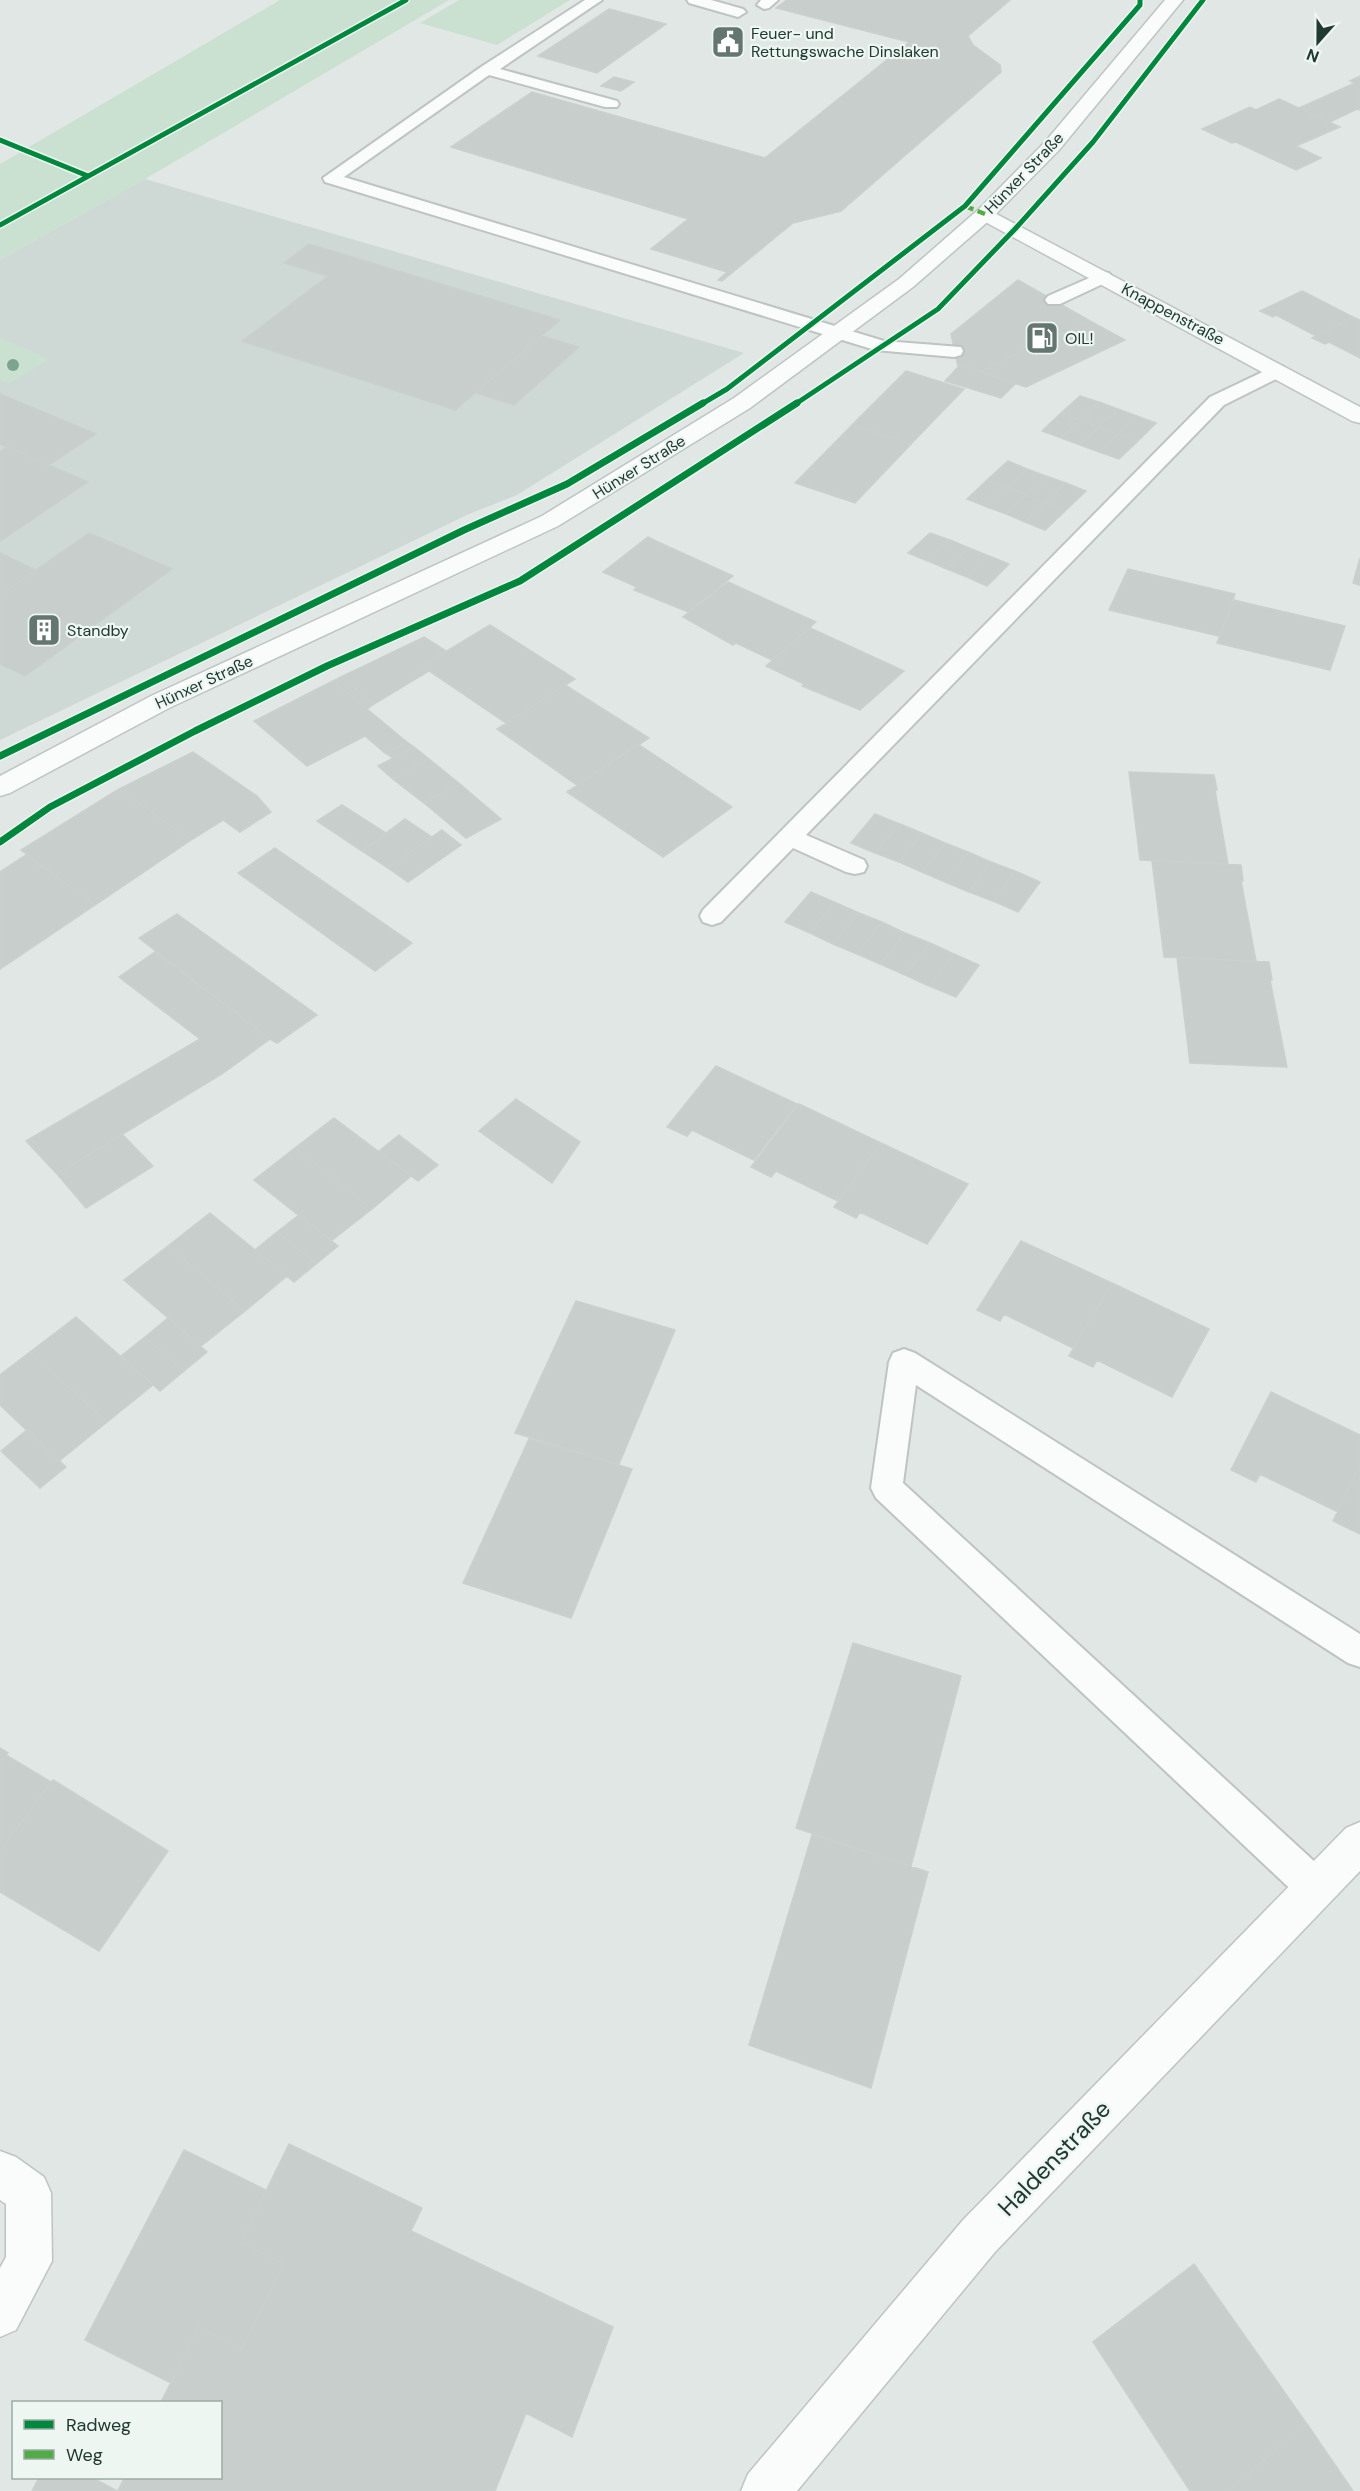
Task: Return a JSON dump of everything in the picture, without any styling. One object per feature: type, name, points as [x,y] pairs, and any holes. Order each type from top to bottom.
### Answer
[{"type":"main road","name":"Hünxer Straße","points":[[0,787],[160,702],[550,521],[742,403],[906,283],[985,214],[1052,146],[1174,0]]},
{"type":"main road","name":"Knappenstraße","points":[[985,214],[1360,416]]},
{"type":"main road","name":"Haldenstraße","points":[[765,2491],[980,2236],[1360,1842]]},
{"type":"main road","points":[[0,2173],[28,2193],[29,2261],[0,2314]]},
{"type":"lane","points":[[595,0],[487,70],[331,178],[882,346],[954,351]]},
{"type":"lane","points":[[694,0],[738,12]]},
{"type":"lane","points":[[487,70],[611,104]]},
{"type":"lane","points":[[1054,300],[1103,277]]},
{"type":"lane","points":[[712,916],[1217,401],[1277,371]]},
{"type":"lane","points":[[790,837],[855,866]]},
{"type":"lane","points":[[1315,1887],[887,1488],[904,1362],[1360,1652]]},
{"type":"shaded area","points":[[145,179],[744,353],[517,495],[469,514],[0,740],[0,260]]},
{"type":"green space","points":[[280,0],[449,0],[145,179],[0,260],[0,164]]},
{"type":"green space","points":[[459,0],[570,0],[497,45],[420,23]]},
{"type":"green space","points":[[0,338],[50,359],[9,384],[0,380]]},
{"type":"building","points":[[787,0],[1010,0],[968,36],[973,45],[1000,65],[1001,72],[841,211],[793,223],[722,281],[718,280],[727,272],[651,249],[688,219],[451,147],[532,92],[765,158],[909,42],[776,8]]},
{"type":"building","points":[[609,9],[666,24],[597,73],[538,56]]},
{"type":"building","points":[[1360,76],[1360,110],[1357,109],[1330,122],[1299,108],[1355,83],[1350,81]]},
{"type":"building","points":[[614,77],[634,82],[621,91],[601,86]]},
{"type":"building","points":[[1279,99],[1340,127],[1296,146],[1321,158],[1296,170],[1202,129],[1250,107],[1256,110]]},
{"type":"building","points":[[309,244],[560,320],[455,410],[242,341],[328,276],[284,263]]},
{"type":"building","points":[[1018,280],[1090,321],[981,371],[960,365],[958,367],[951,334]]},
{"type":"building","points":[[1302,291],[1353,317],[1316,336],[1276,315],[1273,317],[1260,311]]},
{"type":"building","points":[[1353,317],[1360,320],[1360,358],[1329,342],[1325,344],[1312,338]]},
{"type":"building","points":[[1090,321],[1125,340],[1026,387],[979,372]]},
{"type":"building","points":[[542,336],[579,347],[514,405],[476,393]]},
{"type":"building","points":[[960,365],[1015,384],[1001,398],[945,381]]},
{"type":"building","points":[[906,371],[964,389],[911,444],[852,425]]},
{"type":"building","points":[[0,394],[96,434],[49,465],[0,444]]},
{"type":"building","points":[[1080,396],[1099,402],[1080,420],[1061,413]]},
{"type":"building","points":[[1099,402],[1118,409],[1099,427],[1080,420]]},
{"type":"building","points":[[1118,409],[1137,416],[1118,434],[1099,427]]},
{"type":"building","points":[[1061,413],[1080,420],[1061,438],[1042,431]]},
{"type":"building","points":[[1137,416],[1156,423],[1138,441],[1118,434]]},
{"type":"building","points":[[1080,420],[1099,427],[1080,445],[1061,438]]},
{"type":"building","points":[[852,425],[911,444],[855,503],[795,483]]},
{"type":"building","points":[[1099,427],[1118,434],[1099,452],[1080,445]]},
{"type":"building","points":[[1118,434],[1138,441],[1119,459],[1099,452]]},
{"type":"building","points":[[7,447],[88,482],[0,541],[0,451]]},
{"type":"building","points":[[1008,461],[1027,469],[1007,488],[987,480]]},
{"type":"building","points":[[1027,469],[1046,476],[1026,495],[1007,488]]},
{"type":"building","points":[[1046,476],[1066,483],[1045,503],[1026,495]]},
{"type":"building","points":[[987,480],[1007,488],[987,507],[967,499]]},
{"type":"building","points":[[1066,483],[1086,491],[1066,510],[1045,503]]},
{"type":"building","points":[[1007,488],[1026,495],[1006,514],[987,507]]},
{"type":"building","points":[[1026,495],[1045,503],[1025,522],[1006,514]]},
{"type":"building","points":[[1045,503],[1066,510],[1045,530],[1025,522]]},
{"type":"building","name":"Standby","points":[[89,533],[172,569],[25,676],[0,664],[0,595]]},
{"type":"building","points":[[930,533],[950,540],[928,561],[908,553]]},
{"type":"building","points":[[648,537],[733,576],[688,612],[634,590],[637,587],[603,572]]},
{"type":"building","points":[[950,540],[969,548],[947,569],[928,561]]},
{"type":"building","points":[[969,548],[989,556],[967,577],[947,569]]},
{"type":"building","points":[[0,553],[36,570],[0,595]]},
{"type":"building","points":[[989,556],[1009,564],[987,586],[967,577]]},
{"type":"building","points":[[1360,558],[1360,585],[1353,583]]},
{"type":"building","points":[[1128,569],[1235,594],[1219,636],[1109,610]]},
{"type":"building","points":[[728,582],[816,622],[772,660],[736,643],[733,645],[683,617]]},
{"type":"building","points":[[1234,600],[1345,626],[1330,670],[1217,643]]},
{"type":"building","points":[[490,625],[575,679],[506,723],[422,666]]},
{"type":"building","points":[[810,628],[904,671],[860,710],[802,686],[804,684],[766,666]]},
{"type":"building","points":[[424,637],[446,651],[422,666],[429,671],[374,704],[341,677]]},
{"type":"building","points":[[341,677],[374,704],[367,709],[333,681]]},
{"type":"building","points":[[333,681],[407,742],[385,753],[365,736],[307,766],[254,721]]},
{"type":"building","points":[[565,685],[649,738],[577,785],[497,729]]},
{"type":"building","points":[[407,742],[414,747],[393,758],[385,753]]},
{"type":"building","points":[[638,744],[732,807],[663,857],[567,792]]},
{"type":"building","points":[[414,747],[429,759],[393,779],[378,766]]},
{"type":"building","points":[[193,752],[257,796],[271,812],[240,832],[223,820],[191,840],[119,789]]},
{"type":"building","points":[[429,759],[460,784],[424,803],[393,779]]},
{"type":"building","points":[[1129,772],[1214,775],[1228,864],[1140,860]]},
{"type":"building","points":[[460,784],[501,819],[466,838],[424,803]]},
{"type":"building","points":[[119,789],[191,840],[95,905],[21,850]]},
{"type":"building","points":[[342,805],[387,834],[362,851],[317,821]]},
{"type":"building","points":[[875,814],[900,824],[875,853],[851,843]]},
{"type":"building","points":[[405,819],[432,837],[388,868],[362,851]]},
{"type":"building","points":[[900,824],[922,833],[899,862],[875,853]]},
{"type":"building","points":[[442,830],[461,845],[408,882],[388,868]]},
{"type":"building","points":[[922,833],[945,843],[922,872],[899,862]]},
{"type":"building","points":[[945,843],[968,852],[945,882],[922,872]]},
{"type":"building","points":[[275,848],[412,943],[375,971],[238,873]]},
{"type":"building","points":[[968,852],[991,862],[969,892],[945,882]]},
{"type":"building","points":[[26,855],[95,905],[0,969],[0,872]]},
{"type":"building","points":[[1152,861],[1241,865],[1243,881],[1241,881],[1256,961],[1164,957]]},
{"type":"building","points":[[991,862],[1015,871],[993,901],[969,892]]},
{"type":"building","points":[[1015,871],[1040,882],[1018,912],[993,901]]},
{"type":"building","points":[[811,892],[834,902],[810,933],[785,922]]},
{"type":"building","points":[[834,902],[859,913],[833,944],[810,933]]},
{"type":"building","points":[[859,913],[882,922],[857,954],[833,944]]},
{"type":"building","points":[[177,914],[317,1015],[277,1043],[270,1039],[139,938]]},
{"type":"building","points":[[882,922],[905,933],[880,964],[857,954]]},
{"type":"building","points":[[905,933],[930,943],[905,975],[880,964]]},
{"type":"building","points":[[930,943],[954,954],[929,986],[905,975]]},
{"type":"building","points":[[155,952],[270,1039],[222,1074],[57,1174],[26,1141],[200,1039],[119,977]]},
{"type":"building","points":[[954,954],[979,965],[956,997],[929,986]]},
{"type":"building","points":[[1177,958],[1269,962],[1272,980],[1270,980],[1287,1067],[1190,1063]]},
{"type":"building","points":[[716,1066],[797,1104],[754,1160],[692,1130],[687,1136],[667,1127]]},
{"type":"building","points":[[516,1099],[580,1142],[552,1183],[479,1131]]},
{"type":"building","points":[[799,1104],[881,1143],[838,1201],[776,1171],[771,1177],[751,1167]]},
{"type":"building","points":[[334,1118],[411,1176],[372,1209],[295,1148]]},
{"type":"building","points":[[122,1134],[153,1166],[86,1208],[57,1174]]},
{"type":"building","points":[[399,1135],[438,1165],[418,1181],[379,1151]]},
{"type":"building","points":[[881,1143],[968,1184],[927,1244],[860,1212],[856,1218],[834,1207]]},
{"type":"building","points":[[295,1148],[372,1209],[331,1241],[254,1180]]},
{"type":"building","points":[[210,1213],[287,1276],[245,1311],[168,1246]]},
{"type":"building","points":[[299,1215],[338,1246],[316,1264],[277,1232]]},
{"type":"building","points":[[277,1232],[316,1264],[294,1282],[255,1250]]},
{"type":"building","points":[[1021,1241],[1112,1283],[1073,1348],[1004,1314],[1000,1321],[977,1310]]},
{"type":"building","points":[[168,1246],[245,1311],[201,1346],[124,1280]]},
{"type":"building","points":[[1112,1283],[1209,1329],[1172,1397],[1097,1360],[1093,1367],[1069,1356]]},
{"type":"building","points":[[576,1301],[675,1330],[619,1464],[515,1433]]},
{"type":"building","points":[[76,1317],[153,1385],[107,1422],[30,1352]]},
{"type":"building","points":[[168,1318],[207,1352],[184,1371],[145,1337]]},
{"type":"building","points":[[145,1337],[184,1371],[160,1391],[121,1356]]},
{"type":"building","points":[[30,1352],[107,1422],[59,1461],[0,1405],[0,1375]]},
{"type":"building","points":[[1271,1392],[1360,1435],[1360,1465],[1338,1512],[1260,1474],[1256,1482],[1231,1470]]},
{"type":"building","points":[[27,1430],[66,1467],[40,1488],[1,1451]]},
{"type":"building","points":[[529,1439],[632,1469],[571,1618],[463,1583]]},
{"type":"building","points":[[1360,1465],[1360,1534],[1333,1521]]},
{"type":"building","points":[[853,1643],[961,1676],[911,1866],[796,1828]]},
{"type":"building","points":[[0,1748],[8,1753],[6,1755],[51,1782],[0,1851]]},
{"type":"building","points":[[53,1780],[168,1851],[99,1951],[0,1892],[0,1851]]},
{"type":"building","points":[[812,1835],[928,1872],[871,2088],[749,2045]]},
{"type":"building","points":[[289,2144],[422,2208],[411,2231],[613,2327],[572,2437],[526,2413],[495,2491],[118,2491],[124,2479],[222,2479],[222,2401],[162,2401],[199,2327],[242,2349],[283,2264],[241,2242]]},
{"type":"building","points":[[184,2150],[266,2190],[241,2242],[283,2264],[242,2349],[199,2327],[171,2383],[85,2340]]},
{"type":"building","points":[[1194,2264],[1307,2424],[1227,2491],[1190,2491],[1093,2342]]},
{"type":"building","points":[[1307,2424],[1353,2491],[1227,2491]]},
{"type":"building","points":[[38,2479],[95,2479],[117,2491],[32,2491]]},
{"type":"marked path","points":[[965,206],[985,214]]},
{"type":"cycle path","points":[[0,225],[406,0]]},
{"type":"cycle path","points":[[0,756],[464,530],[567,484],[727,389],[965,206],[1140,5],[1140,0]]},
{"type":"cycle path","points":[[0,842],[50,807],[195,731],[327,666],[520,581],[769,422],[938,309],[1015,229],[1093,142],[1203,0]]},
{"type":"cycle path","points":[[0,140],[88,176]]},
{"type":"place","name":"Feuer- und Rettungswache Dinslaken","points":[[728,42]]},
{"type":"place","name":"OIL!","points":[[1042,338]]},
{"type":"place","name":"Standby","points":[[44,630]]}]
